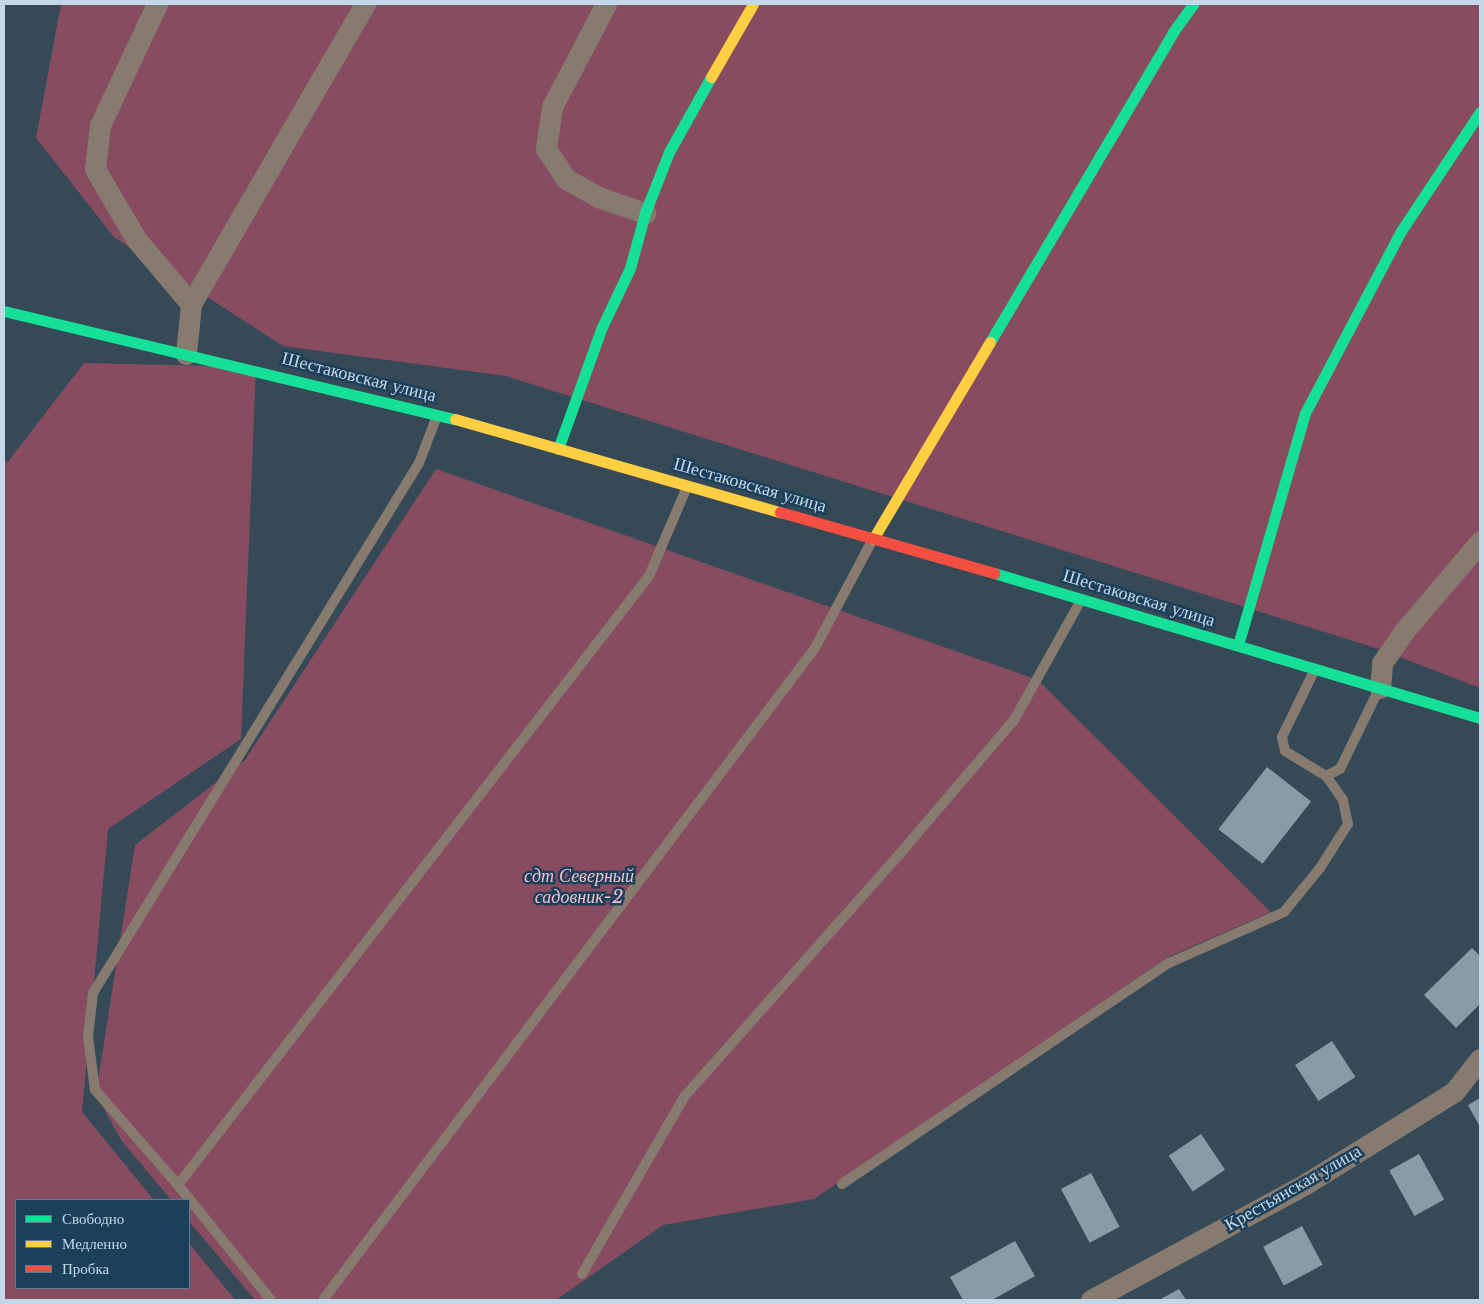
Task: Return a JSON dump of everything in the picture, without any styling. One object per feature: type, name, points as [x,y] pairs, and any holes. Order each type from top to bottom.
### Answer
[{"type":"street","points":[[157,4],[100,125],[95,169],[136,239],[191,304]]},
{"type":"street","points":[[186,354],[191,304],[365,4]]},
{"type":"street","points":[[606,4],[552,107],[546,149],[566,179],[598,197],[645,213]]},
{"type":"street","points":[[558,449],[602,326],[630,268],[645,213],[669,152],[753,4]]},
{"type":"street","points":[[874,539],[1173,32],[1193,4]]},
{"type":"street","points":[[1238,645],[1305,413],[1401,232],[1480,112]]},
{"type":"street","name":"Шестаковская улица","points":[[4,311],[438,414],[1082,599],[1480,718]]},
{"type":"street","points":[[1380,688],[1382,663],[1480,542]]},
{"type":"street","name":"Крестьянская улица","points":[[1091,1300],[1306,1183],[1454,1092],[1480,1059]]},
{"type":"lane","points":[[189,1199],[95,1090],[88,1037],[93,993],[418,463],[438,414]]},
{"type":"lane","points":[[178,1185],[649,576],[687,486]]},
{"type":"lane","points":[[323,1300],[815,648],[874,539]]},
{"type":"lane","points":[[582,1274],[684,1097],[903,850],[1014,720],[1082,599]]},
{"type":"lane","points":[[842,1184],[1169,963],[1284,912],[1320,868],[1348,824],[1343,800],[1326,776],[1285,751],[1282,737],[1315,668]]},
{"type":"lane","points":[[1326,776],[1340,769],[1380,688]]},
{"type":"lane","points":[[190,1200],[271,1300]]},
{"type":"green space","points":[[61,4],[1480,4],[1480,688],[1379,649],[506,376],[283,346],[114,237],[36,138]]},
{"type":"green space","points":[[84,363],[256,367],[241,739],[108,829],[82,1112],[153,1199],[15,1199],[15,1289],[190,1289],[190,1244],[235,1300],[4,1300],[4,460],[7,463]]},
{"type":"green space","name":"сдт Северный садовник-2","points":[[436,469],[1038,680],[1271,912],[1168,957],[814,1199],[663,1225],[556,1300],[255,1300],[190,1222],[190,1199],[170,1199],[121,1140],[96,1094],[135,845],[245,760]]},
{"type":"building","points":[[1267,767],[1311,801],[1262,864],[1218,829]]},
{"type":"building","points":[[1472,948],[1480,956],[1480,1004],[1456,1028],[1424,995]]},
{"type":"building","points":[[1332,1041],[1355,1077],[1319,1101],[1295,1065]]},
{"type":"building","points":[[1480,1098],[1480,1127],[1468,1105]]},
{"type":"building","points":[[1201,1134],[1225,1170],[1193,1191],[1169,1156]]},
{"type":"building","points":[[1419,1154],[1444,1199],[1414,1216],[1389,1170]]},
{"type":"building","points":[[1091,1173],[1120,1227],[1090,1243],[1061,1189]]},
{"type":"building","points":[[1302,1226],[1323,1265],[1284,1286],[1263,1247]]},
{"type":"building","points":[[1015,1241],[1035,1276],[992,1300],[963,1300],[950,1277]]},
{"type":"building","points":[[1179,1289],[1186,1300],[1159,1300]]},
{"type":"traffic: fast","points":[[990,342],[1173,32],[1193,4]]},
{"type":"traffic: fast","points":[[558,449],[602,327],[630,268],[645,213],[669,152],[711,77]]},
{"type":"traffic: fast","points":[[1238,645],[1305,413],[1401,231],[1480,112]]},
{"type":"traffic: fast","points":[[4,311],[455,419]]},
{"type":"traffic: fast","points":[[994,573],[1480,718]]},
{"type":"traffic: slow","points":[[711,77],[753,4]]},
{"type":"traffic: slow","points":[[873,539],[990,342]]},
{"type":"traffic: slow","points":[[455,419],[780,512]]},
{"type":"traffic: jam","points":[[780,512],[994,573]]}]
